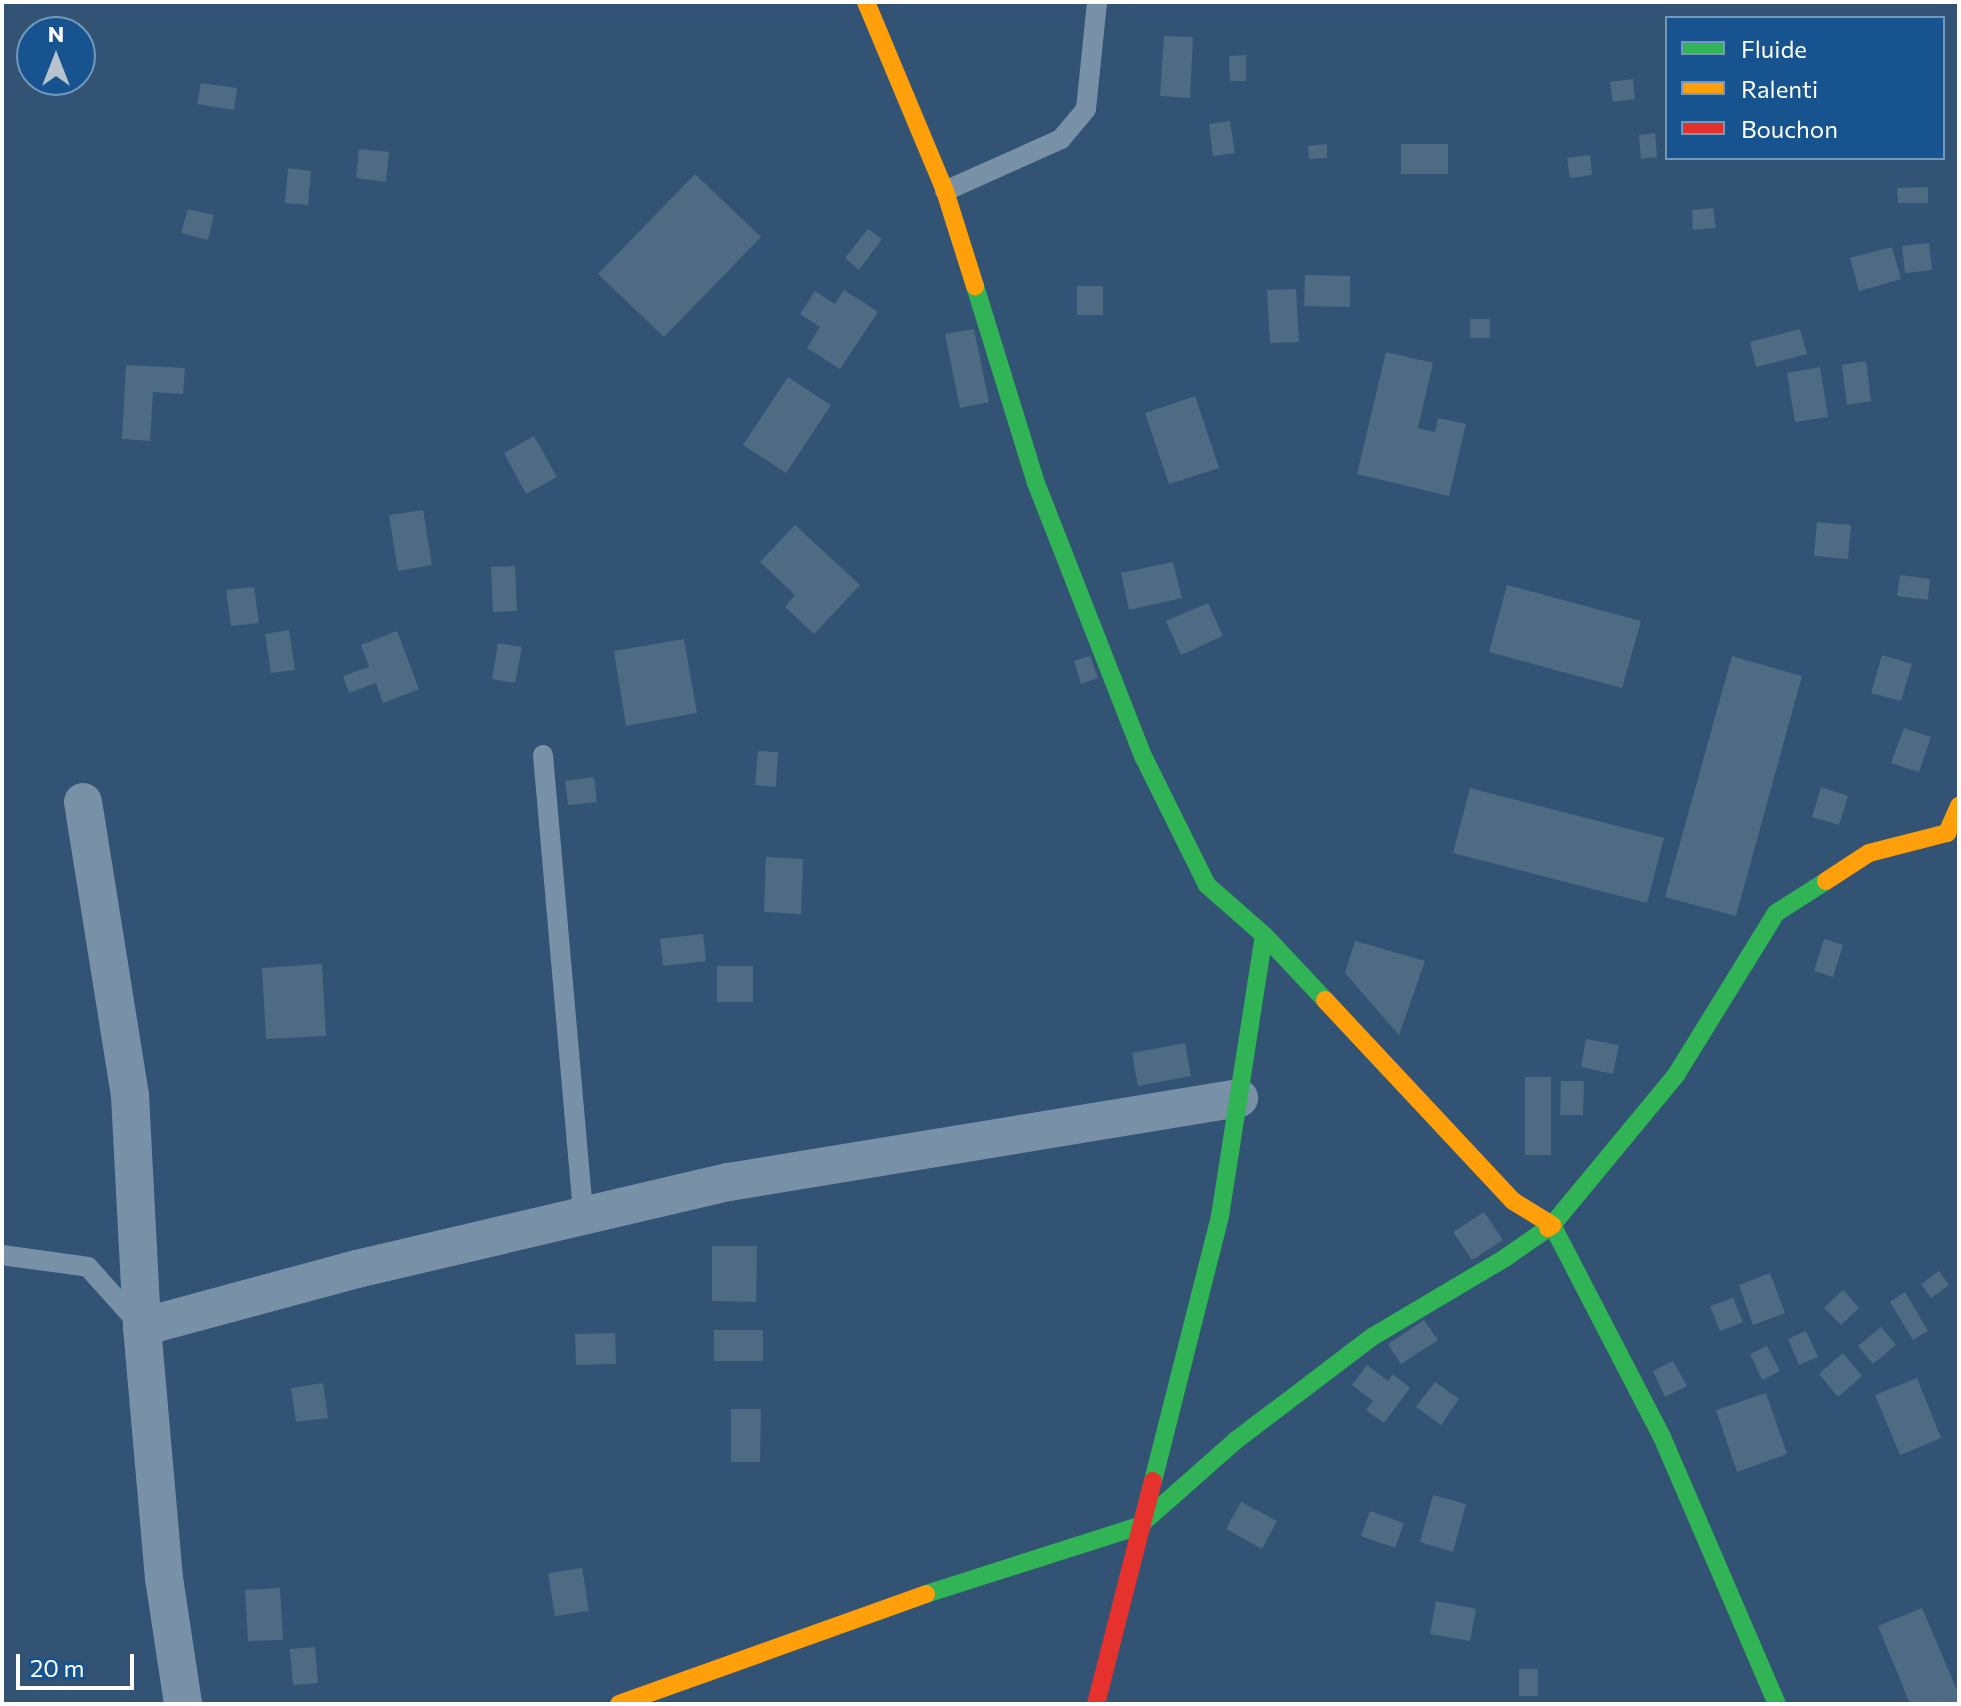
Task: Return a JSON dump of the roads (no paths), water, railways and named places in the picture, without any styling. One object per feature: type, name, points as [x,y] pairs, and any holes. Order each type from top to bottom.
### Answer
[{"type":"street","points":[[866,2],[945,191],[1036,483],[1144,758],[1207,885],[1264,935],[1513,1201],[1552,1225],[1662,1437],[1777,1704]]},
{"type":"street","points":[[83,802],[130,1096],[142,1327],[164,1578],[183,1704]]},
{"type":"street","points":[[619,1704],[986,1573],[1139,1526],[1235,1441],[1372,1337],[1505,1258],[1552,1225],[1676,1075],[1776,913],[1869,853],[1955,829]]},
{"type":"street","points":[[1096,1704],[1220,1216],[1264,935]]},
{"type":"street","points":[[142,1327],[357,1269],[729,1182],[1239,1098]]},
{"type":"lane","points":[[945,191],[1061,139],[1086,109],[1097,2]]},
{"type":"lane","points":[[543,755],[583,1216]]},
{"type":"lane","points":[[2,1255],[88,1267],[142,1327]]}]
